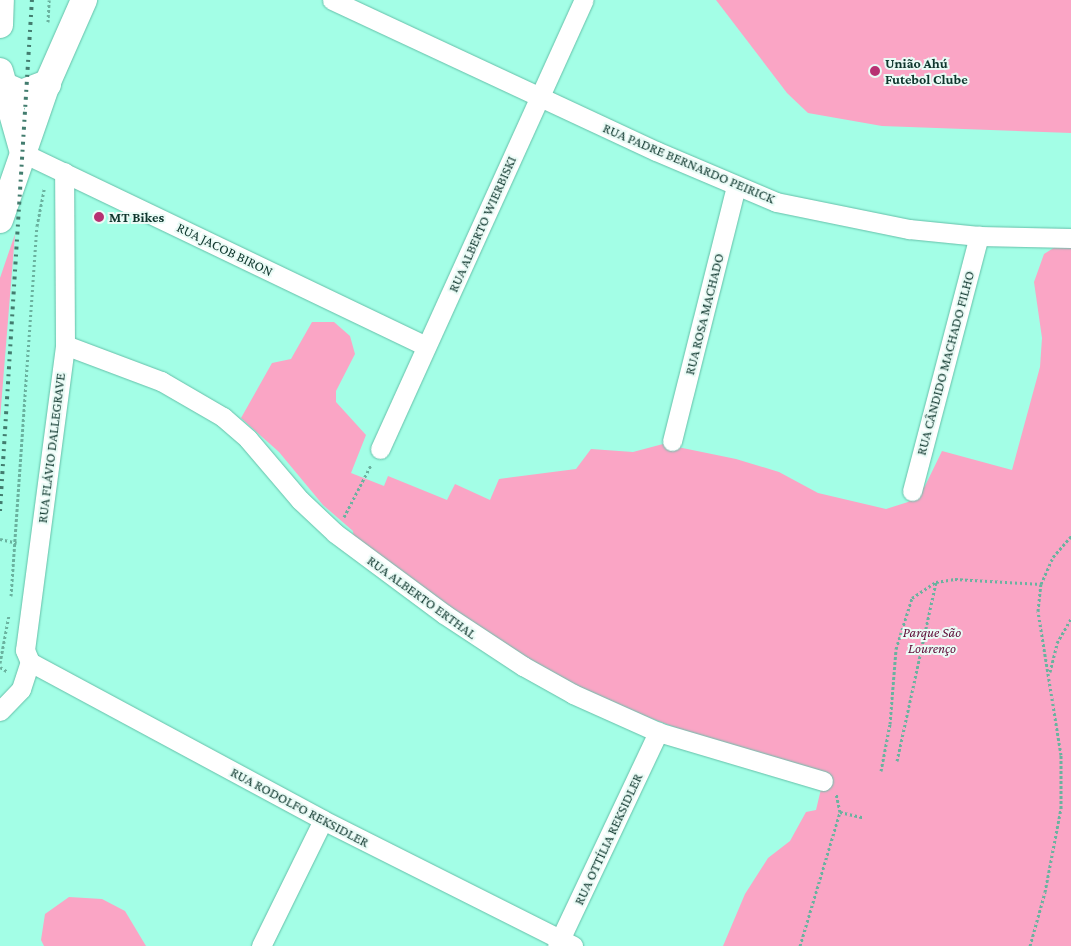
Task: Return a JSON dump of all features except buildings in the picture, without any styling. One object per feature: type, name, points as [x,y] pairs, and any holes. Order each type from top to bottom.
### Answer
[{"type":"main road","points":[[0,0],[0,24]]},
{"type":"main road","points":[[0,220],[6,179],[23,153],[47,84],[84,0]]},
{"type":"main road","points":[[2,78],[21,94],[47,84]]},
{"type":"main road","points":[[2,78],[23,153]]},
{"type":"street","name":"RUA PADRE BERNARDO PEIRICK","points":[[332,0],[736,186],[820,213],[909,229],[979,236],[1071,238]]},
{"type":"street","name":"RUA ALBERTO WIERBISKI","points":[[380,449],[584,0]]},
{"type":"street","name":"RUA JACOB BIRON","points":[[23,153],[426,346]]},
{"type":"street","name":"RUA FLÁVIO DALLEGRAVE","points":[[0,711],[21,689],[30,662],[25,650],[65,345],[64,172]]},
{"type":"street","name":"RUA ROSA MACHADO","points":[[672,441],[736,186]]},
{"type":"street","name":"RUA CÂNDIDO MACHADO FILHO","points":[[912,491],[979,236]]},
{"type":"street","name":"RUA ALBERTO ERTHAL","points":[[65,345],[161,381],[223,417],[248,439],[300,500],[335,534],[444,614],[523,666],[573,694],[658,732],[823,781]]},
{"type":"street","name":"RUA RODOLFO REKSIDLER","points":[[30,662],[323,820],[563,944]]},
{"type":"street","name":"RUA OTTÍLIA REKSIDLER","points":[[563,944],[658,732]]},
{"type":"street","points":[[261,946],[323,820]]},
{"type":"path","points":[[46,27],[49,0]]},
{"type":"path","points":[[10,601],[17,543],[37,226],[43,192]]},
{"type":"path","points":[[335,534],[380,449]]},
{"type":"path","points":[[1029,946],[1036,934],[1060,808],[1061,755],[1050,672],[1040,630],[1041,584],[1053,556],[1071,536]]},
{"type":"path","points":[[0,539],[17,543]]},
{"type":"path","points":[[881,771],[890,724],[896,649],[912,598],[936,582],[955,579],[1041,584]]},
{"type":"path","points":[[897,761],[936,582]]},
{"type":"path","points":[[0,663],[9,610]]},
{"type":"path","points":[[1050,672],[1058,643],[1071,619]]},
{"type":"path","points":[[800,946],[840,812],[834,788],[823,781]]},
{"type":"path","points":[[840,812],[862,817]]},
{"type":"green space","name":"União Ahú Futebol Clube","points":[[716,0],[1071,0],[1071,133],[882,126],[808,113],[787,93]]},
{"type":"green space","points":[[15,234],[0,419],[0,278]]},
{"type":"green space","name":"Parque São Lourenço","points":[[1071,237],[1071,946],[723,946],[745,894],[768,858],[790,841],[806,812],[816,810],[821,789],[714,742],[610,703],[522,662],[354,543],[353,531],[323,505],[279,452],[241,418],[272,363],[291,359],[312,322],[334,322],[350,336],[355,354],[336,391],[336,402],[366,435],[351,473],[384,486],[388,476],[447,500],[455,484],[490,500],[499,479],[576,469],[591,449],[633,452],[663,444],[736,459],[779,472],[818,493],[886,509],[908,502],[925,486],[942,451],[1012,470],[1040,367],[1042,338],[1034,282],[1044,254]]},
{"type":"green space","points":[[69,897],[102,899],[125,911],[146,946],[44,946],[41,940],[45,914]]},
{"type":"railway","points":[[0,511],[32,0]]},
{"type":"place","name":"União Ahú Futebol Clube","points":[[875,71]]},
{"type":"place","name":"MT Bikes","points":[[99,217]]}]
